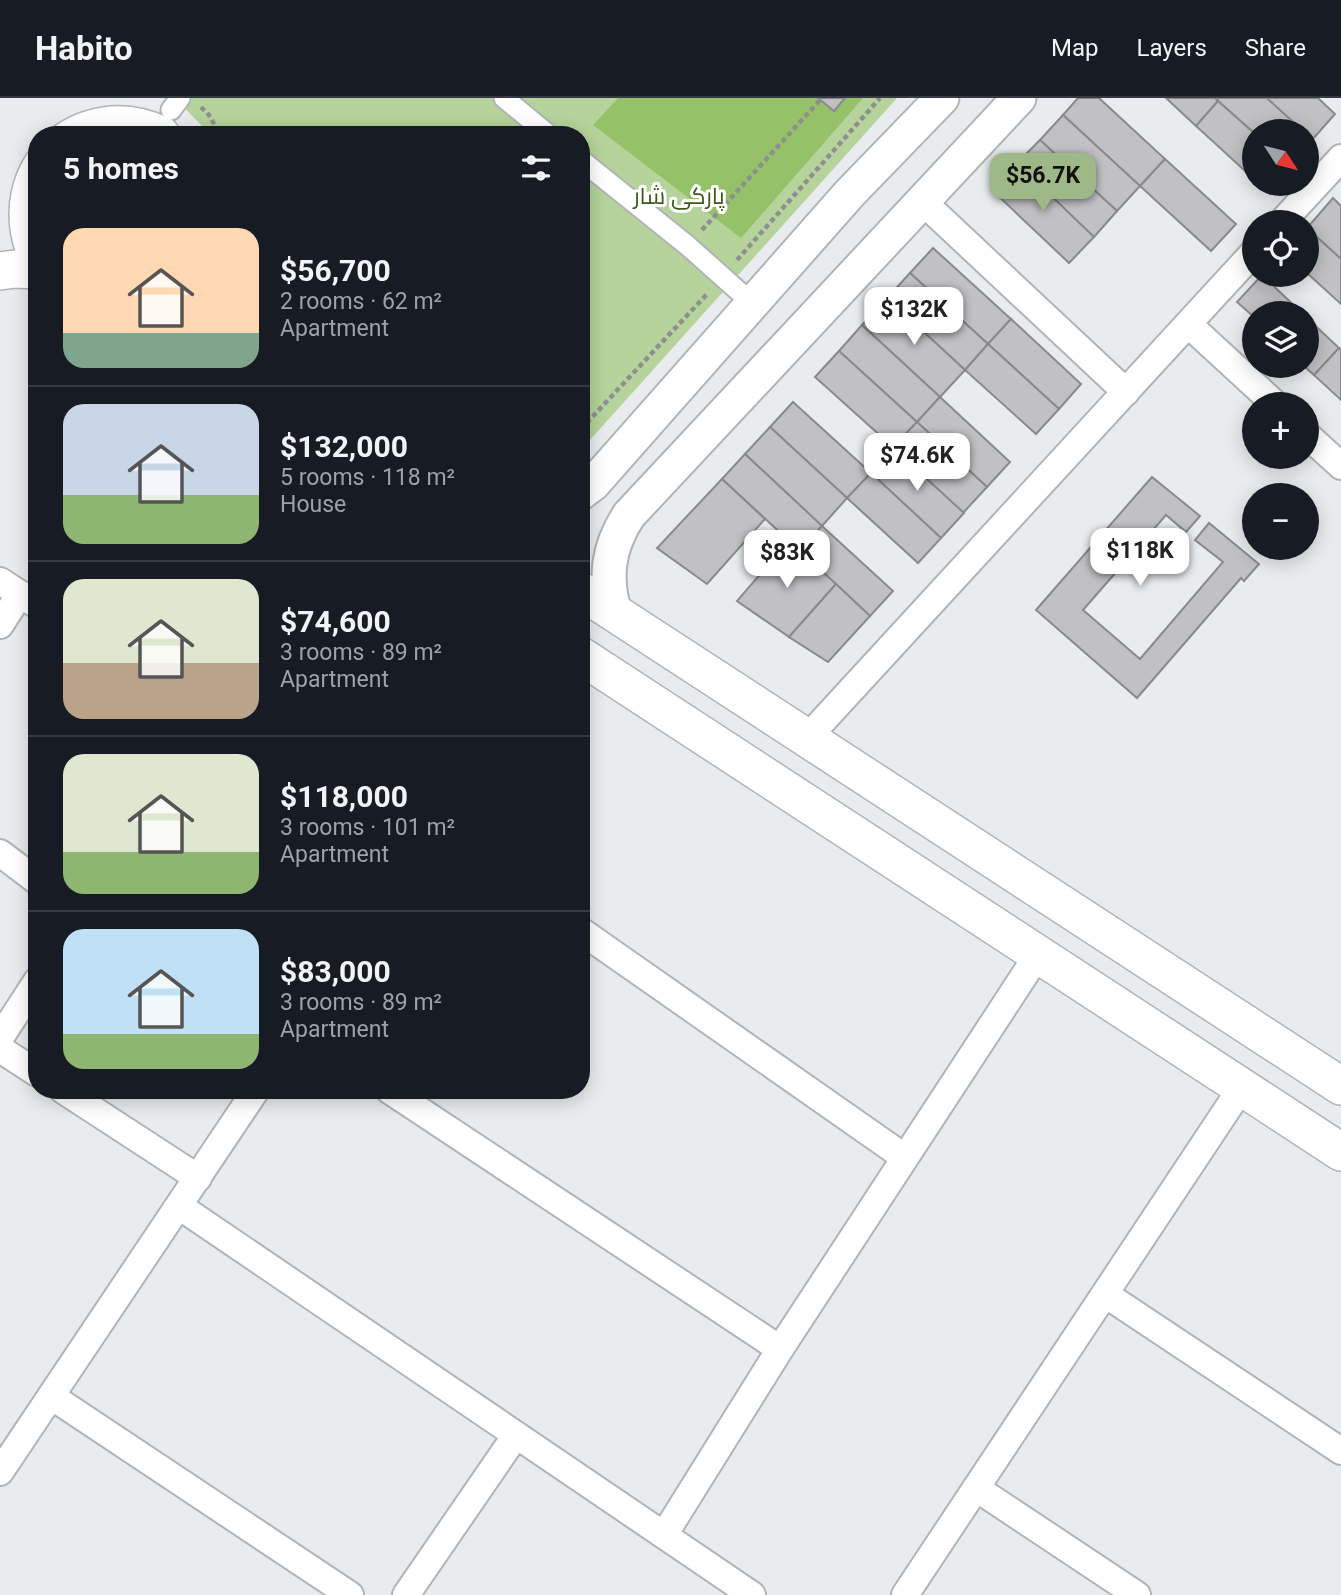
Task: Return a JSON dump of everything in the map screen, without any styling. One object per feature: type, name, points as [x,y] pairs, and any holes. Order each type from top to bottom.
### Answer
[{"type":"main road","points":[[48,126],[52,120],[80,105],[106,107],[134,114],[177,111]]},
{"type":"main road","points":[[28,153],[13,174],[23,239],[28,245]]},
{"type":"main road","points":[[0,271],[28,269]]},
{"type":"main road","points":[[590,597],[1341,1086]]},
{"type":"main road","points":[[590,662],[1341,1152]]},
{"type":"main road","points":[[1047,958],[1076,958],[1084,951],[1088,941],[1087,920]]},
{"type":"main road","points":[[1147,1024],[1144,1012],[1153,990],[1163,981],[1175,978]]},
{"type":"street","points":[[504,98],[538,126]]},
{"type":"street","points":[[590,486],[850,194],[942,98]]},
{"type":"street","points":[[615,614],[607,573],[610,552],[617,533],[629,514],[1018,98]]},
{"type":"street","points":[[1293,210],[1341,158]]},
{"type":"street","points":[[590,167],[688,246],[753,304]]},
{"type":"street","points":[[922,201],[1126,392]]},
{"type":"street","points":[[807,738],[1242,265]]},
{"type":"street","points":[[1188,324],[1262,392]]},
{"type":"street","points":[[1319,446],[1341,466]]},
{"type":"street","points":[[590,491],[629,514]]},
{"type":"street","points":[[0,625],[19,593]]},
{"type":"street","points":[[0,853],[28,874]]},
{"type":"street","points":[[590,937],[904,1157]]},
{"type":"street","points":[[663,1535],[904,1157],[1047,958]]},
{"type":"street","points":[[0,1038],[28,995]]},
{"type":"street","points":[[0,1049],[28,1067]]},
{"type":"street","points":[[905,1595],[1242,1087]]},
{"type":"street","points":[[77,1099],[198,1178]]},
{"type":"street","points":[[0,1472],[250,1099]]},
{"type":"street","points":[[403,1099],[780,1349]]},
{"type":"street","points":[[179,1206],[752,1595]]},
{"type":"street","points":[[1105,1293],[1341,1451]]},
{"type":"street","points":[[51,1396],[350,1595]]},
{"type":"street","points":[[406,1595],[516,1435]]},
{"type":"street","points":[[976,1488],[1137,1595]]},
{"type":"path","points":[[688,246],[821,100]]},
{"type":"path","points":[[177,111],[209,114],[215,126]]},
{"type":"green space","name":"پارکی شار","points":[[175,98],[897,98],[590,440],[590,126],[202,126]]},
{"type":"green space","points":[[618,98],[863,98],[741,238],[593,125]]},
{"type":"building","points":[[818,98],[845,98],[834,111]]},
{"type":"building","points":[[1078,98],[1099,98],[1165,159],[1140,186],[1063,115]]},
{"type":"building","points":[[1166,98],[1215,98],[1218,101],[1196,126]]},
{"type":"building","points":[[1267,98],[1290,119],[1242,119],[1242,122],[1217,100]]},
{"type":"building","points":[[1267,98],[1318,98],[1335,114],[1320,131],[1320,119],[1290,119]]},
{"type":"building","points":[[1218,101],[1242,122],[1242,168],[1196,126]]},
{"type":"building","points":[[1063,115],[1140,186],[1117,211],[1040,140]]},
{"type":"building","points":[[1040,140],[1117,211],[1094,237],[1017,163]]},
{"type":"building","points":[[1165,159],[1236,224],[1211,251],[1140,186]]},
{"type":"building","points":[[1017,163],[1094,237],[1069,263],[992,190]]},
{"type":"building","points":[[1333,198],[1341,206],[1341,259],[1319,239],[1319,214]]},
{"type":"building","points":[[1319,239],[1341,259],[1341,304],[1319,284]]},
{"type":"building","points":[[933,248],[1011,319],[988,344],[910,273]]},
{"type":"building","points":[[910,273],[988,344],[965,370],[887,298]]},
{"type":"building","points":[[1251,287],[1275,287],[1289,301],[1242,301],[1242,306],[1237,302]]},
{"type":"building","points":[[887,298],[965,370],[940,397],[862,325]]},
{"type":"building","points":[[1011,319],[1081,384],[1059,409],[988,344]]},
{"type":"building","points":[[862,325],[940,397],[917,422],[839,351]]},
{"type":"building","points":[[1319,329],[1339,348],[1319,370]]},
{"type":"building","points":[[988,344],[1059,409],[1036,434],[965,370]]},
{"type":"building","points":[[1339,348],[1341,350],[1341,400],[1317,378],[1319,370]]},
{"type":"building","points":[[839,351],[917,422],[893,447],[815,377]]},
{"type":"building","points":[[940,397],[1010,462],[987,487],[917,422]]},
{"type":"building","points":[[793,402],[871,473],[847,498],[770,427]]},
{"type":"building","points":[[917,422],[987,487],[963,513],[893,447]]},
{"type":"building","points":[[770,427],[847,498],[822,526],[745,454]]},
{"type":"building","points":[[893,448],[964,513],[941,538],[871,473]]},
{"type":"building","points":[[745,454],[822,526],[799,550],[722,479]]},
{"type":"building","points":[[871,473],[941,538],[918,563],[847,498]]},
{"type":"building","points":[[1152,477],[1200,516],[1186,532],[1166,515],[1083,610],[1140,659],[1223,562],[1195,540],[1209,523],[1242,550],[1242,560],[1254,560],[1259,564],[1244,581],[1241,578],[1137,698],[1036,610]]},
{"type":"building","points":[[722,479],[765,519],[707,584],[657,548]]},
{"type":"building","points":[[822,526],[893,591],[870,616],[799,550]]},
{"type":"building","points":[[789,541],[836,584],[789,637],[737,601]]},
{"type":"building","points":[[836,584],[870,616],[828,662],[789,637]]}]
